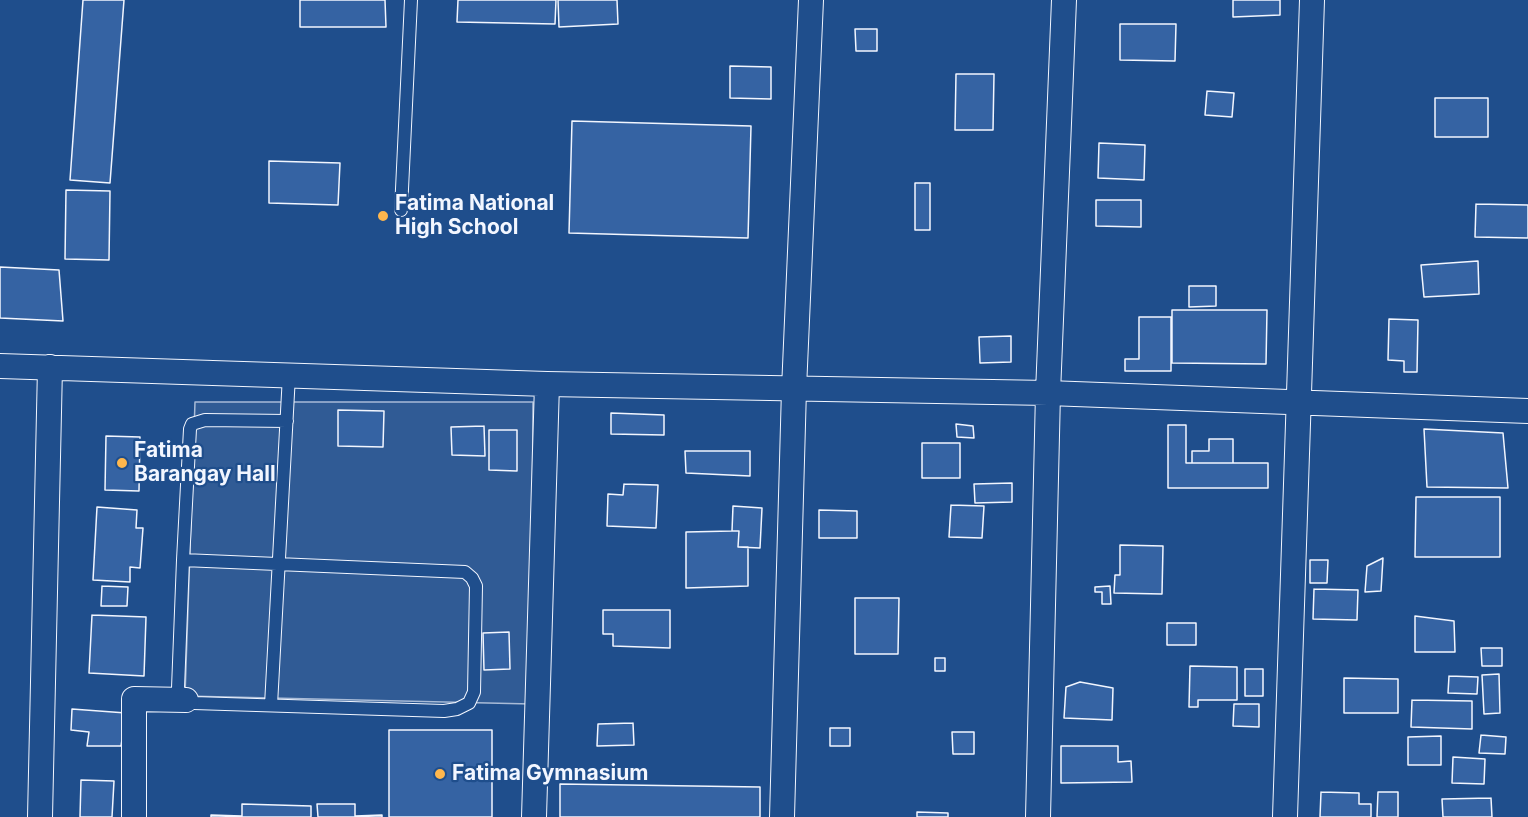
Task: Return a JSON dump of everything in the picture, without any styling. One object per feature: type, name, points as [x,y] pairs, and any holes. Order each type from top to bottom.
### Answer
[{"type":"street","points":[[782,817],[795,389],[811,0]]},
{"type":"street","points":[[1038,817],[1048,393],[1064,0]]},
{"type":"street","points":[[1285,817],[1312,0]]},
{"type":"street","points":[[0,366],[547,384],[1048,393],[1528,411]]},
{"type":"street","points":[[40,817],[50,367]]},
{"type":"street","points":[[534,817],[547,384]]},
{"type":"street","points":[[134,817],[134,699],[186,700]]},
{"type":"lane","points":[[401,210],[411,0]]},
{"type":"lane","points":[[271,705],[290,375]]},
{"type":"lane","points":[[183,560],[279,566],[465,572],[476,586],[474,692],[469,703],[457,709],[444,711],[195,703],[186,700],[181,695],[178,688],[183,560],[190,429],[192,424],[204,420],[287,420]]},
{"type":"shaded area","points":[[195,402],[533,402],[531,704],[185,696]]},
{"type":"building","points":[[83,0],[124,0],[110,183],[70,180]]},
{"type":"building","points":[[300,0],[385,0],[386,27],[300,27]]},
{"type":"building","points":[[458,0],[556,0],[555,24],[457,22]]},
{"type":"building","points":[[558,0],[617,0],[618,24],[559,27]]},
{"type":"building","points":[[1233,0],[1280,0],[1280,15],[1233,17]]},
{"type":"building","points":[[1120,24],[1176,24],[1175,61],[1120,60]]},
{"type":"building","points":[[855,29],[877,29],[877,51],[856,51]]},
{"type":"building","points":[[730,66],[771,67],[771,99],[730,98]]},
{"type":"building","points":[[956,74],[994,74],[993,130],[955,130]]},
{"type":"building","points":[[1207,91],[1234,93],[1232,117],[1205,115]]},
{"type":"building","points":[[1435,98],[1488,98],[1488,137],[1435,137]]},
{"type":"building","points":[[572,121],[751,126],[748,238],[569,233]]},
{"type":"building","points":[[1099,143],[1145,145],[1144,180],[1098,178]]},
{"type":"building","points":[[269,161],[340,163],[338,205],[269,203]]},
{"type":"building","points":[[915,183],[930,183],[930,230],[915,230]]},
{"type":"building","points":[[66,190],[110,191],[109,260],[65,259]]},
{"type":"building","points":[[1096,200],[1141,200],[1141,227],[1096,226]]},
{"type":"building","points":[[1476,204],[1528,205],[1528,238],[1475,237]]},
{"type":"building","points":[[1478,261],[1479,294],[1424,297],[1421,265]]},
{"type":"building","points":[[0,267],[59,270],[63,321],[0,318]]},
{"type":"building","points":[[1189,286],[1216,286],[1216,306],[1189,307]]},
{"type":"building","points":[[1172,310],[1267,310],[1266,364],[1172,363]]},
{"type":"building","points":[[1139,317],[1171,317],[1171,371],[1125,371],[1125,359],[1139,359]]},
{"type":"building","points":[[1389,319],[1418,320],[1417,372],[1404,372],[1404,361],[1388,360]]},
{"type":"building","points":[[1011,336],[1011,362],[980,363],[979,337]]},
{"type":"building","points":[[338,410],[384,411],[383,447],[338,446]]},
{"type":"building","points":[[611,413],[664,415],[664,435],[611,434]]},
{"type":"building","points":[[956,424],[973,426],[974,438],[957,437]]},
{"type":"building","points":[[1168,425],[1186,425],[1186,463],[1268,463],[1268,488],[1168,488]]},
{"type":"building","points":[[484,426],[485,456],[452,455],[451,427]]},
{"type":"building","points":[[1424,429],[1503,433],[1508,488],[1427,487]]},
{"type":"building","points":[[489,430],[517,430],[517,471],[489,470]]},
{"type":"building","name":"Fatima Barangay Hall","points":[[106,436],[140,437],[139,491],[105,490]]},
{"type":"building","points":[[1209,439],[1233,439],[1233,463],[1192,463],[1192,451],[1209,451]]},
{"type":"building","points":[[922,443],[960,443],[960,478],[922,478]]},
{"type":"building","points":[[685,451],[750,451],[750,476],[686,473]]},
{"type":"building","points":[[1012,483],[1012,502],[975,503],[974,484]]},
{"type":"building","points":[[624,484],[658,485],[656,528],[607,526],[608,494],[623,495]]},
{"type":"building","points":[[1416,497],[1500,497],[1500,557],[1415,557]]},
{"type":"building","points":[[951,505],[984,506],[982,538],[949,537]]},
{"type":"building","points":[[733,506],[762,508],[760,548],[738,547],[739,531],[732,531]]},
{"type":"building","points":[[97,507],[137,510],[136,528],[143,528],[140,568],[130,567],[130,582],[93,580]]},
{"type":"building","points":[[819,510],[857,511],[857,538],[819,538]]},
{"type":"building","points":[[739,531],[738,547],[748,547],[748,586],[686,588],[686,532]]},
{"type":"building","points":[[1120,545],[1163,546],[1162,594],[1114,593],[1115,575],[1120,575]]},
{"type":"building","points":[[1383,558],[1381,591],[1365,592],[1367,566]]},
{"type":"building","points":[[1310,560],[1328,560],[1327,583],[1310,583]]},
{"type":"building","points":[[102,586],[128,587],[127,606],[101,606]]},
{"type":"building","points":[[1110,586],[1111,604],[1102,604],[1102,592],[1095,592],[1095,587]]},
{"type":"building","points":[[1314,589],[1358,590],[1357,620],[1313,619]]},
{"type":"building","points":[[855,598],[899,598],[898,654],[855,654]]},
{"type":"building","points":[[603,610],[670,610],[670,648],[613,646],[613,634],[603,634]]},
{"type":"building","points":[[92,615],[146,617],[144,676],[89,673]]},
{"type":"building","points":[[1415,616],[1454,621],[1455,652],[1415,652]]},
{"type":"building","points":[[1167,623],[1196,623],[1196,645],[1167,645]]},
{"type":"building","points":[[509,632],[510,669],[484,670],[483,633]]},
{"type":"building","points":[[1481,648],[1502,648],[1502,666],[1482,666]]},
{"type":"building","points":[[935,658],[945,658],[945,671],[935,671]]},
{"type":"building","points":[[1190,666],[1237,667],[1237,700],[1198,700],[1198,707],[1189,707]]},
{"type":"building","points":[[1245,669],[1263,669],[1263,696],[1245,696]]},
{"type":"building","points":[[1499,674],[1500,713],[1484,714],[1482,675]]},
{"type":"building","points":[[1449,676],[1478,677],[1477,694],[1448,693]]},
{"type":"building","points":[[1344,678],[1398,679],[1398,713],[1344,713]]},
{"type":"building","points":[[1080,682],[1113,688],[1112,720],[1064,718],[1066,687]]},
{"type":"building","points":[[1412,700],[1472,701],[1472,729],[1411,727]]},
{"type":"building","points":[[1234,704],[1259,704],[1259,727],[1233,726]]},
{"type":"building","points":[[72,709],[126,713],[121,746],[87,746],[89,732],[71,730]]},
{"type":"building","points":[[633,723],[634,745],[597,746],[598,724]]},
{"type":"building","points":[[830,728],[850,728],[850,746],[830,746]]},
{"type":"building","name":"Fatima Gymnasium","points":[[389,730],[492,730],[492,817],[389,817]]},
{"type":"building","points":[[952,732],[974,732],[974,754],[953,754]]},
{"type":"building","points":[[1481,735],[1506,737],[1505,754],[1479,753]]},
{"type":"building","points":[[1441,736],[1441,765],[1408,765],[1408,737]]},
{"type":"building","points":[[1061,746],[1118,746],[1118,762],[1131,761],[1132,782],[1061,783]]},
{"type":"building","points":[[1453,757],[1485,759],[1484,784],[1452,783]]},
{"type":"building","points":[[81,780],[114,781],[112,817],[80,817]]},
{"type":"building","points":[[560,784],[760,787],[760,817],[560,817]]},
{"type":"building","points":[[1321,792],[1359,793],[1359,804],[1371,804],[1371,817],[1320,817]]},
{"type":"building","points":[[1378,792],[1398,792],[1398,817],[1377,817]]},
{"type":"building","points":[[1491,798],[1492,817],[1443,817],[1442,799]]},
{"type":"building","points":[[242,804],[311,806],[311,817],[211,817],[211,815],[242,816]]},
{"type":"building","points":[[317,804],[355,804],[355,816],[382,815],[382,817],[318,817]]},
{"type":"building","points":[[917,812],[948,813],[948,817],[917,817]]},
{"type":"place","name":"Fatima National High School","points":[[383,216]]},
{"type":"place","name":"Fatima Barangay Hall","points":[[122,463]]},
{"type":"place","name":"Fatima Gymnasium","points":[[440,774]]}]
